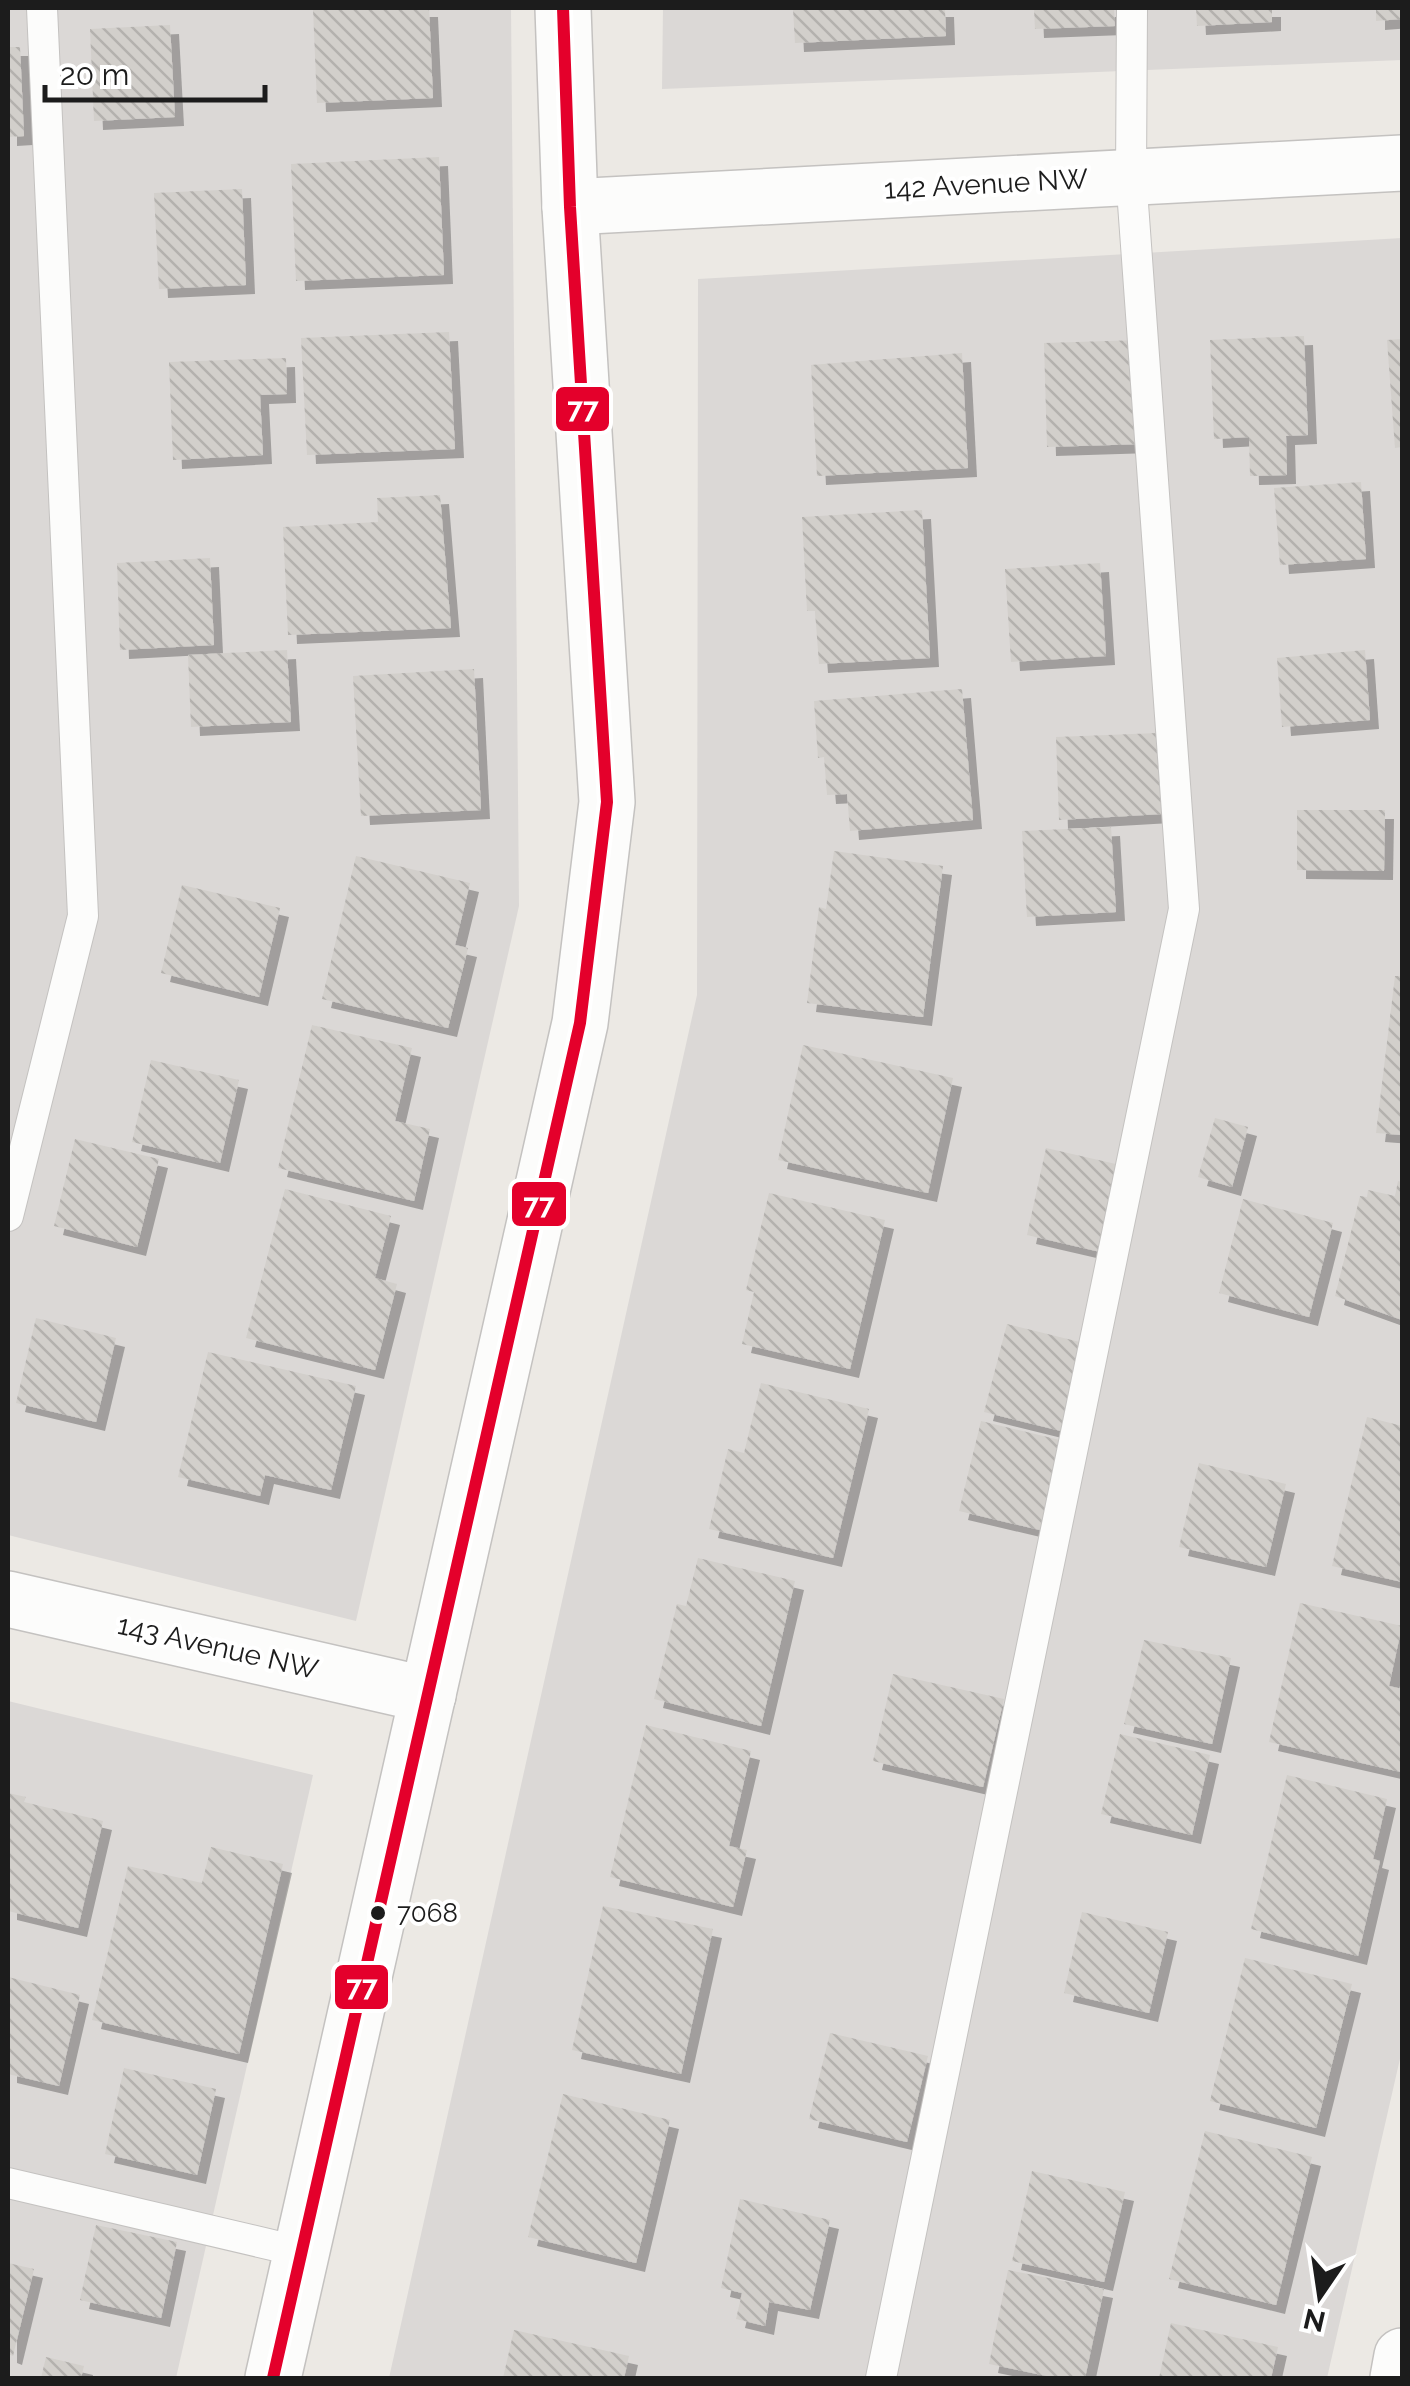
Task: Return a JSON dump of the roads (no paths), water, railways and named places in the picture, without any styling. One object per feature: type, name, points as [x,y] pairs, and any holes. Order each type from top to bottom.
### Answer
[{"type":"street","points":[[273,2378],[580,1024],[607,802],[570,207],[563,8]]},
{"type":"street","name":"142 Avenue NW","points":[[570,207],[1402,163]]},
{"type":"street","name":"143 Avenue NW","points":[[8,1599],[428,1695]]},
{"type":"street","points":[[1398,2378],[1402,2356]]},
{"type":"lane","points":[[8,1216],[83,916],[42,8]]},
{"type":"lane","points":[[880,2378],[1184,909],[1131,176],[1132,8]]},
{"type":"lane","points":[[8,2183],[302,2252]]},
{"type":"place","name":"7068","points":[[378,1913]]}]
